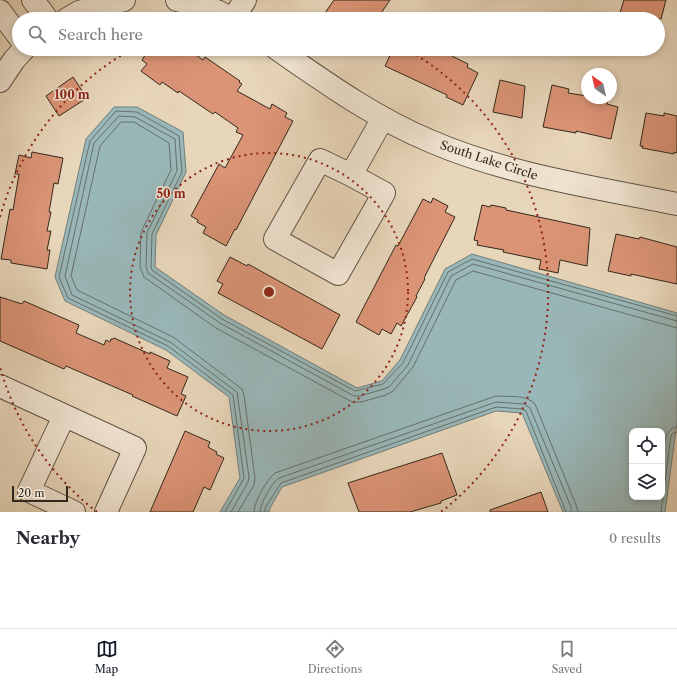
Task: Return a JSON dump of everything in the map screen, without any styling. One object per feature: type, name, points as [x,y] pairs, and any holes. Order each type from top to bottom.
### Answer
[{"type":"street","points":[[33,0],[42,12]]},
{"type":"street","points":[[79,12],[124,0]]},
{"type":"street","points":[[177,0],[219,12]]},
{"type":"street","points":[[237,12],[245,0]]},
{"type":"street","points":[[0,11],[12,27]]},
{"type":"street","points":[[0,81],[18,56]]},
{"type":"street","name":"South Lake Circle","points":[[287,56],[343,95],[383,118],[429,141],[473,158],[549,179],[677,204]]},
{"type":"street","points":[[351,175],[383,118]]},
{"type":"street","points":[[320,160],[351,175],[384,193],[338,274],[275,239],[320,160]]},
{"type":"street","points":[[0,386],[135,448],[106,512]]},
{"type":"street","points":[[64,416],[29,492],[74,512]]},
{"type":"water","points":[[114,107],[137,107],[183,132],[186,172],[156,235],[155,267],[224,315],[357,388],[382,381],[400,360],[445,269],[472,254],[677,313],[677,422],[665,512],[563,512],[522,413],[496,411],[282,487],[269,510],[270,512],[220,512],[240,478],[229,397],[166,350],[65,301],[55,277],[86,139]]},
{"type":"building","points":[[334,0],[390,0],[382,12],[326,12]]},
{"type":"building","points":[[624,0],[666,0],[663,12],[620,12]]},
{"type":"building","points":[[145,56],[198,56],[203,60],[205,57],[240,81],[239,82],[242,84],[237,91],[270,109],[272,104],[287,113],[285,117],[293,121],[236,230],[235,229],[226,246],[203,233],[206,227],[197,222],[198,220],[191,216],[219,164],[225,168],[243,135],[236,132],[238,128],[215,112],[213,114],[179,91],[178,93],[162,82],[160,85],[141,71],[147,64],[142,60]]},
{"type":"building","points":[[390,56],[452,56],[468,64],[467,67],[478,73],[463,105],[446,97],[447,95],[385,66]]},
{"type":"building","points":[[73,77],[87,98],[59,116],[46,96]]},
{"type":"building","points":[[500,80],[525,86],[522,118],[493,112]]},
{"type":"building","points":[[552,85],[569,89],[568,93],[581,95],[581,104],[607,104],[618,107],[611,139],[576,131],[576,133],[543,127]]},
{"type":"building","points":[[646,113],[664,116],[664,113],[677,116],[677,153],[674,152],[674,154],[642,148],[643,146],[640,146]]},
{"type":"building","points":[[32,152],[63,158],[58,184],[54,183],[49,212],[51,212],[47,231],[51,231],[47,250],[50,250],[47,269],[11,263],[11,260],[1,259],[10,209],[13,210],[19,174],[15,174],[19,155],[31,158]]},
{"type":"building","points":[[433,198],[448,206],[445,212],[455,217],[424,278],[425,279],[416,296],[417,297],[401,326],[397,323],[391,334],[382,329],[379,335],[356,322],[396,245],[398,246],[423,199],[431,203]]},
{"type":"building","points":[[482,205],[506,208],[506,210],[590,228],[587,266],[560,260],[558,273],[539,269],[541,260],[503,252],[504,250],[477,245],[478,241],[474,240]]},
{"type":"building","points":[[616,234],[639,239],[640,237],[677,247],[677,284],[631,274],[631,276],[608,271]]},
{"type":"building","points":[[230,257],[247,266],[248,264],[340,315],[322,349],[218,293],[223,284],[217,281]]},
{"type":"building","points":[[0,297],[22,304],[24,301],[79,325],[76,333],[104,345],[106,340],[110,342],[111,339],[114,338],[170,361],[167,368],[188,377],[181,394],[186,396],[177,416],[66,366],[64,369],[0,341]]},
{"type":"building","points":[[185,431],[210,442],[208,447],[217,452],[216,454],[224,458],[210,490],[204,487],[193,512],[150,512]]},
{"type":"building","points":[[442,453],[457,495],[441,501],[441,503],[410,512],[359,512],[348,483]]},
{"type":"building","points":[[541,492],[548,512],[490,512],[490,510]]}]
